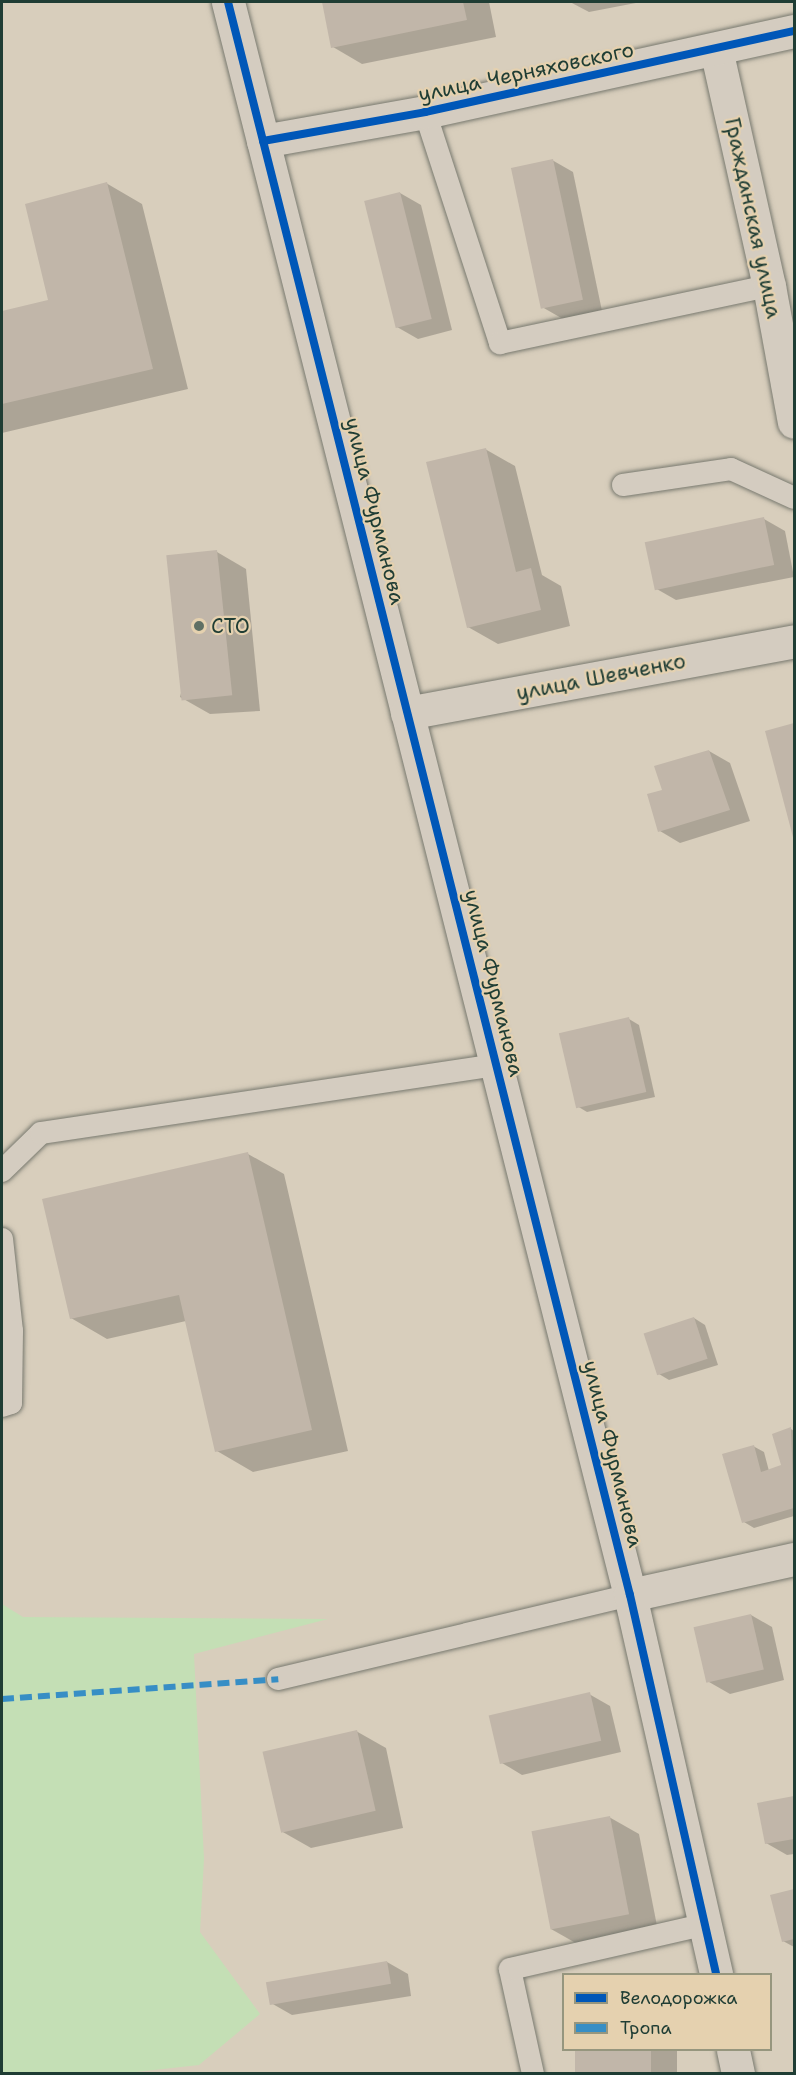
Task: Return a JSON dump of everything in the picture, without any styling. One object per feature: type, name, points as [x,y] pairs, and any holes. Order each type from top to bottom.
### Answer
[{"type":"street","name":"улица Фурманова","points":[[228,2],[630,1595],[716,1973]]},
{"type":"street","name":"улица Черняховского","points":[[263,141],[425,112],[795,32]]},
{"type":"street","name":"Гражданская улица","points":[[716,49],[769,286],[795,422]]},
{"type":"street","name":"улица Шевченко","points":[[407,713],[795,641]]},
{"type":"street","points":[[630,1595],[795,1559]]},
{"type":"street","points":[[733,2051],[738,2073]]},
{"type":"lane","points":[[425,112],[500,343],[769,286]]},
{"type":"lane","points":[[623,485],[731,469],[795,498]]},
{"type":"lane","points":[[2,1171],[41,1133],[496,1065]]},
{"type":"lane","points":[[2,1239],[12,1331],[11,1403],[2,1406]]},
{"type":"lane","points":[[278,1679],[630,1595]]},
{"type":"lane","points":[[534,2073],[510,1969],[706,1924]]},
{"type":"green space","points":[[2,1604],[23,1617],[328,1619],[194,1654],[204,1859],[200,1932],[260,2014],[199,2065],[118,2074],[2,2073]]},
{"type":"building","points":[[322,2],[463,2],[467,20],[331,48]]},
{"type":"building","points":[[553,159],[583,300],[541,309],[511,168]]},
{"type":"building","points":[[107,182],[153,369],[2,404],[2,311],[48,300],[25,204]]},
{"type":"building","points":[[400,192],[432,319],[396,328],[364,201]]},
{"type":"building","points":[[486,448],[516,572],[531,568],[541,610],[467,628],[426,462]]},
{"type":"building","points":[[764,517],[774,565],[655,590],[645,542]]},
{"type":"building","name":"СТО","points":[[217,550],[232,695],[182,701],[166,555]]},
{"type":"building","points":[[794,723],[794,841],[765,731]]},
{"type":"building","points":[[709,750],[730,810],[658,832],[647,794],[662,790],[654,766]]},
{"type":"building","points":[[629,1017],[646,1092],[576,1108],[559,1033]]},
{"type":"building","points":[[248,1152],[312,1430],[215,1452],[179,1295],[70,1319],[42,1199]]},
{"type":"building","points":[[694,1317],[708,1359],[657,1375],[644,1333]]},
{"type":"building","points":[[791,1427],[794,1508],[742,1523],[722,1454],[754,1445],[761,1472],[781,1465],[772,1434]]},
{"type":"building","points":[[751,1614],[764,1670],[706,1683],[694,1627]]},
{"type":"building","points":[[590,1692],[601,1741],[500,1764],[489,1715]]},
{"type":"building","points":[[357,1730],[376,1811],[281,1833],[262,1752]]},
{"type":"building","points":[[794,1796],[794,1839],[765,1844],[757,1803]]},
{"type":"building","points":[[610,1816],[629,1914],[551,1929],[531,1831]]},
{"type":"building","points":[[794,1889],[794,1939],[782,1942],[770,1895]]},
{"type":"building","points":[[387,1961],[391,1984],[270,2005],[266,1982]]},
{"type":"building","points":[[575,2051],[651,2051],[651,2074],[575,2074]]},
{"type":"marked path","points":[[2,1699],[278,1679]]},
{"type":"cycle path","points":[[228,2],[630,1595],[716,1973]]},
{"type":"cycle path","points":[[263,141],[425,112],[794,31]]},
{"type":"place","name":"СТО","points":[[199,626]]}]
